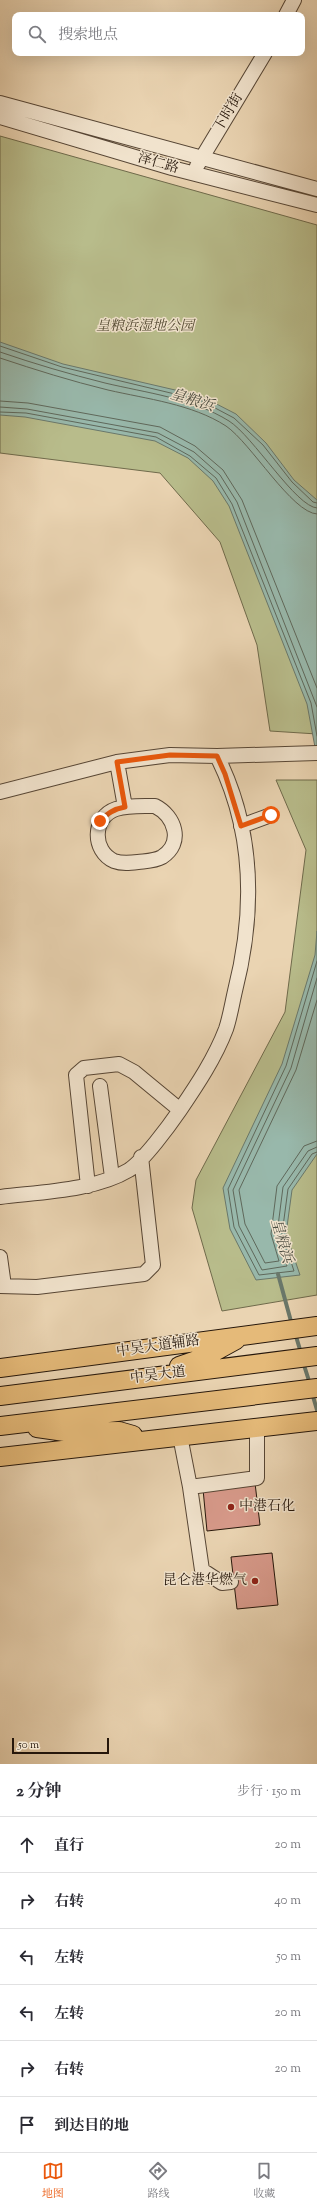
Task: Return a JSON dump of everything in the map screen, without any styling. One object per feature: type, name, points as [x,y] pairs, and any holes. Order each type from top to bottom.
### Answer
[{"type":"main road","name":"中吴大道辅路","points":[[0,1368],[314,1326]]},
{"type":"main road","points":[[149,1376],[205,1357],[243,1335]]},
{"type":"main road","name":"中吴大道","points":[[0,1396],[317,1356]]},
{"type":"main road","points":[[6,1425],[317,1388]]},
{"type":"main road","points":[[0,1457],[317,1420]]},
{"type":"main road","points":[[6,1425],[66,1432],[119,1431],[144,1439]]},
{"type":"street","points":[[288,12],[294,0]]},
{"type":"street","name":"下时街","points":[[192,173],[263,56]]},
{"type":"street","name":"泽仁路","points":[[0,103],[317,189]]},
{"type":"street","name":"泽仁路","points":[[0,117],[192,173],[317,205]]},
{"type":"street","points":[[0,792],[117,762],[170,755],[217,756],[310,753]]},
{"type":"street","points":[[0,1197],[88,1186],[129,1169],[166,1130],[180,1110],[199,1082],[226,1029],[243,958],[249,906],[246,858],[241,826],[225,774],[217,756]]},
{"type":"street","points":[[117,762],[125,807]]},
{"type":"street","points":[[155,806],[170,816],[175,833],[170,850],[155,860],[125,863],[115,862],[107,856],[101,849],[97,840],[97,830],[100,821],[111,811],[125,807],[155,806]]},
{"type":"street","points":[[241,826],[271,815]]},
{"type":"street","points":[[88,1186],[76,1075],[84,1068],[119,1064],[134,1072],[180,1110]]},
{"type":"street","points":[[100,1086],[112,1177]]},
{"type":"street","points":[[0,1257],[2,1286],[37,1287],[144,1274],[153,1265],[141,1157]]},
{"type":"street","points":[[190,1487],[257,1478],[257,1427]]},
{"type":"street","points":[[180,1436],[190,1487],[202,1570],[222,1583],[231,1582]]},
{"type":"green space","name":"皇粮浜湿地公园","points":[[0,136],[317,225],[317,734],[270,731],[257,645],[220,542],[160,473],[0,453]]},
{"type":"green space","points":[[276,780],[317,780],[317,1295],[222,1311],[192,1208],[196,1180],[285,1012],[306,850]]},
{"type":"water","points":[[0,342],[63,364],[201,396],[236,414],[266,443],[294,480],[317,500],[317,758],[307,704],[229,506],[213,481],[188,458],[155,441],[25,417],[0,415]]},
{"type":"water","points":[[317,931],[317,1154],[292,1190],[286,1234],[300,1275],[256,1280],[230,1229],[223,1188],[282,1064],[315,955]]},
{"type":"building","name":"中港石化","points":[[255,1483],[260,1525],[207,1531],[203,1489]]},
{"type":"building","name":"昆仑港华燃气","points":[[272,1553],[278,1605],[237,1609],[231,1557]]},
{"type":"waterway","name":"皇粮浜","points":[[278,1274],[292,1325]]},
{"type":"waterway","name":"皇粮浜","points":[[295,1333],[301,1353]]},
{"type":"waterway","name":"皇粮浜","points":[[303,1362],[310,1384]]},
{"type":"waterway","name":"皇粮浜","points":[[312,1393],[317,1410]]},
{"type":"place","name":"中港石化","points":[[231,1507]]},
{"type":"place","name":"昆仑港华燃气","points":[[255,1581]]},
{"type":"route","points":[[100,821],[115,809],[125,807],[117,762],[170,755],[217,756],[225,774],[241,826],[271,815]]}]
